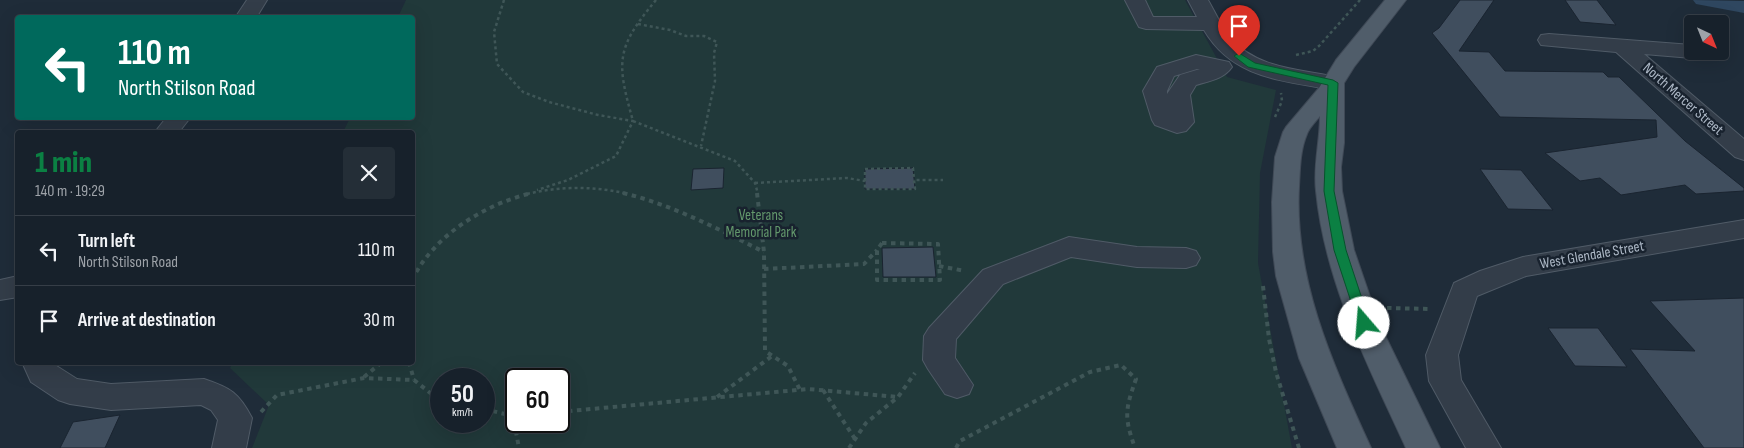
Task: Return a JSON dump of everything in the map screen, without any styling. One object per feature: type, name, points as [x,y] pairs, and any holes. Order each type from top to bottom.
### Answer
[{"type":"main road","points":[[1354,448],[1312,349],[1292,276],[1285,212],[1288,157],[1295,132],[1333,83],[1344,65],[1396,0]]},
{"type":"main road","points":[[1333,83],[1329,191],[1340,250],[1364,323],[1423,448]]},
{"type":"street","points":[[248,15],[257,0]]},
{"type":"street","points":[[1135,0],[1146,23],[1212,24]]},
{"type":"street","points":[[1198,0],[1226,47],[1252,65]]},
{"type":"street","name":"North Mercer Street","points":[[1549,40],[1684,50]]},
{"type":"street","name":"North Mercer Street","points":[[1621,45],[1744,152]]},
{"type":"street","points":[[1221,67],[1252,65],[1333,83]]},
{"type":"street","points":[[169,130],[176,120]]},
{"type":"street","name":"West Glendale Street","points":[[1484,448],[1445,381],[1442,355],[1459,310],[1464,290],[1490,278],[1523,267],[1744,229]]},
{"type":"street","points":[[957,385],[939,360],[940,336],[993,277],[1069,248],[1137,257],[1186,258]]},
{"type":"street","points":[[0,290],[15,287]]},
{"type":"street","points":[[39,365],[42,373],[70,391],[110,397],[204,392],[223,401],[235,418],[230,445]]},
{"type":"path","points":[[504,0],[494,32],[497,64],[523,92],[549,102],[598,115],[633,121],[701,146],[735,161],[756,183],[764,252],[766,352],[788,366],[800,390]]},
{"type":"path","points":[[415,274],[421,262],[458,227],[487,207],[568,180],[616,156],[633,121],[623,87],[622,60],[629,35],[656,0]]},
{"type":"path","points":[[1308,55],[1306,53],[1319,46],[1360,0]]},
{"type":"path","points":[[638,24],[670,30],[686,36],[704,36],[717,42],[714,53],[715,81],[701,146]]},
{"type":"path","points":[[913,168],[915,189],[865,190],[865,181],[865,169],[913,168]]},
{"type":"path","points":[[756,183],[847,178],[865,181]]},
{"type":"path","points":[[914,180],[943,180]]},
{"type":"path","points":[[529,193],[569,188],[605,189],[644,198],[668,206],[764,252]]},
{"type":"path","points":[[764,269],[864,264],[882,243],[938,244],[940,280],[877,280],[877,250]]},
{"type":"path","points":[[939,266],[972,272]]},
{"type":"path","points":[[1379,307],[1402,309]]},
{"type":"path","points":[[716,398],[772,356]]},
{"type":"path","points":[[364,378],[379,365]]},
{"type":"path","points":[[410,365],[414,380],[430,393]]},
{"type":"path","points":[[956,448],[960,441],[1090,372],[1121,365],[1136,379],[1129,398],[1126,423],[1135,448]]},
{"type":"path","points":[[230,445],[277,395],[364,378],[414,380]]},
{"type":"path","points":[[570,411],[800,390],[823,390],[898,397]]},
{"type":"path","points":[[823,390],[855,440]]},
{"type":"path","points":[[518,433],[519,448]]},
{"type":"green space","name":"Veterans Memorial Park","points":[[406,0],[1185,0],[1227,77],[1276,90],[1260,173],[1258,263],[1292,448],[252,448],[269,405],[230,368],[232,365],[415,365],[415,130],[344,130],[349,120],[415,120],[415,15],[399,15]]},
{"type":"building","points":[[1460,0],[1494,0],[1459,51],[1489,52],[1505,71],[1603,72],[1608,77],[1619,77],[1685,141],[1744,188],[1744,191],[1696,194],[1685,185],[1621,195],[1600,178],[1580,181],[1545,153],[1657,137],[1656,120],[1500,117],[1432,33],[1439,28]]},
{"type":"building","points":[[1565,0],[1597,0],[1616,25],[1580,22]]},
{"type":"building","points":[[724,168],[723,188],[691,190],[693,169]]},
{"type":"building","points":[[913,168],[915,189],[865,189],[865,169]]},
{"type":"building","points":[[1480,169],[1521,170],[1553,210],[1508,209]]},
{"type":"building","points":[[933,247],[936,277],[883,277],[882,248]]},
{"type":"building","points":[[1744,298],[1744,448],[1704,448],[1630,349],[1695,351],[1650,301]]},
{"type":"building","points":[[1548,328],[1598,328],[1627,367],[1575,366]]},
{"type":"building","points":[[120,415],[105,448],[60,448],[73,422]]},
{"type":"waterway","points":[[1703,0],[1744,7]]},
{"type":"route","points":[[1239,56],[1252,65],[1333,83],[1332,143],[1328,167],[1329,191],[1340,250],[1364,323]]}]
